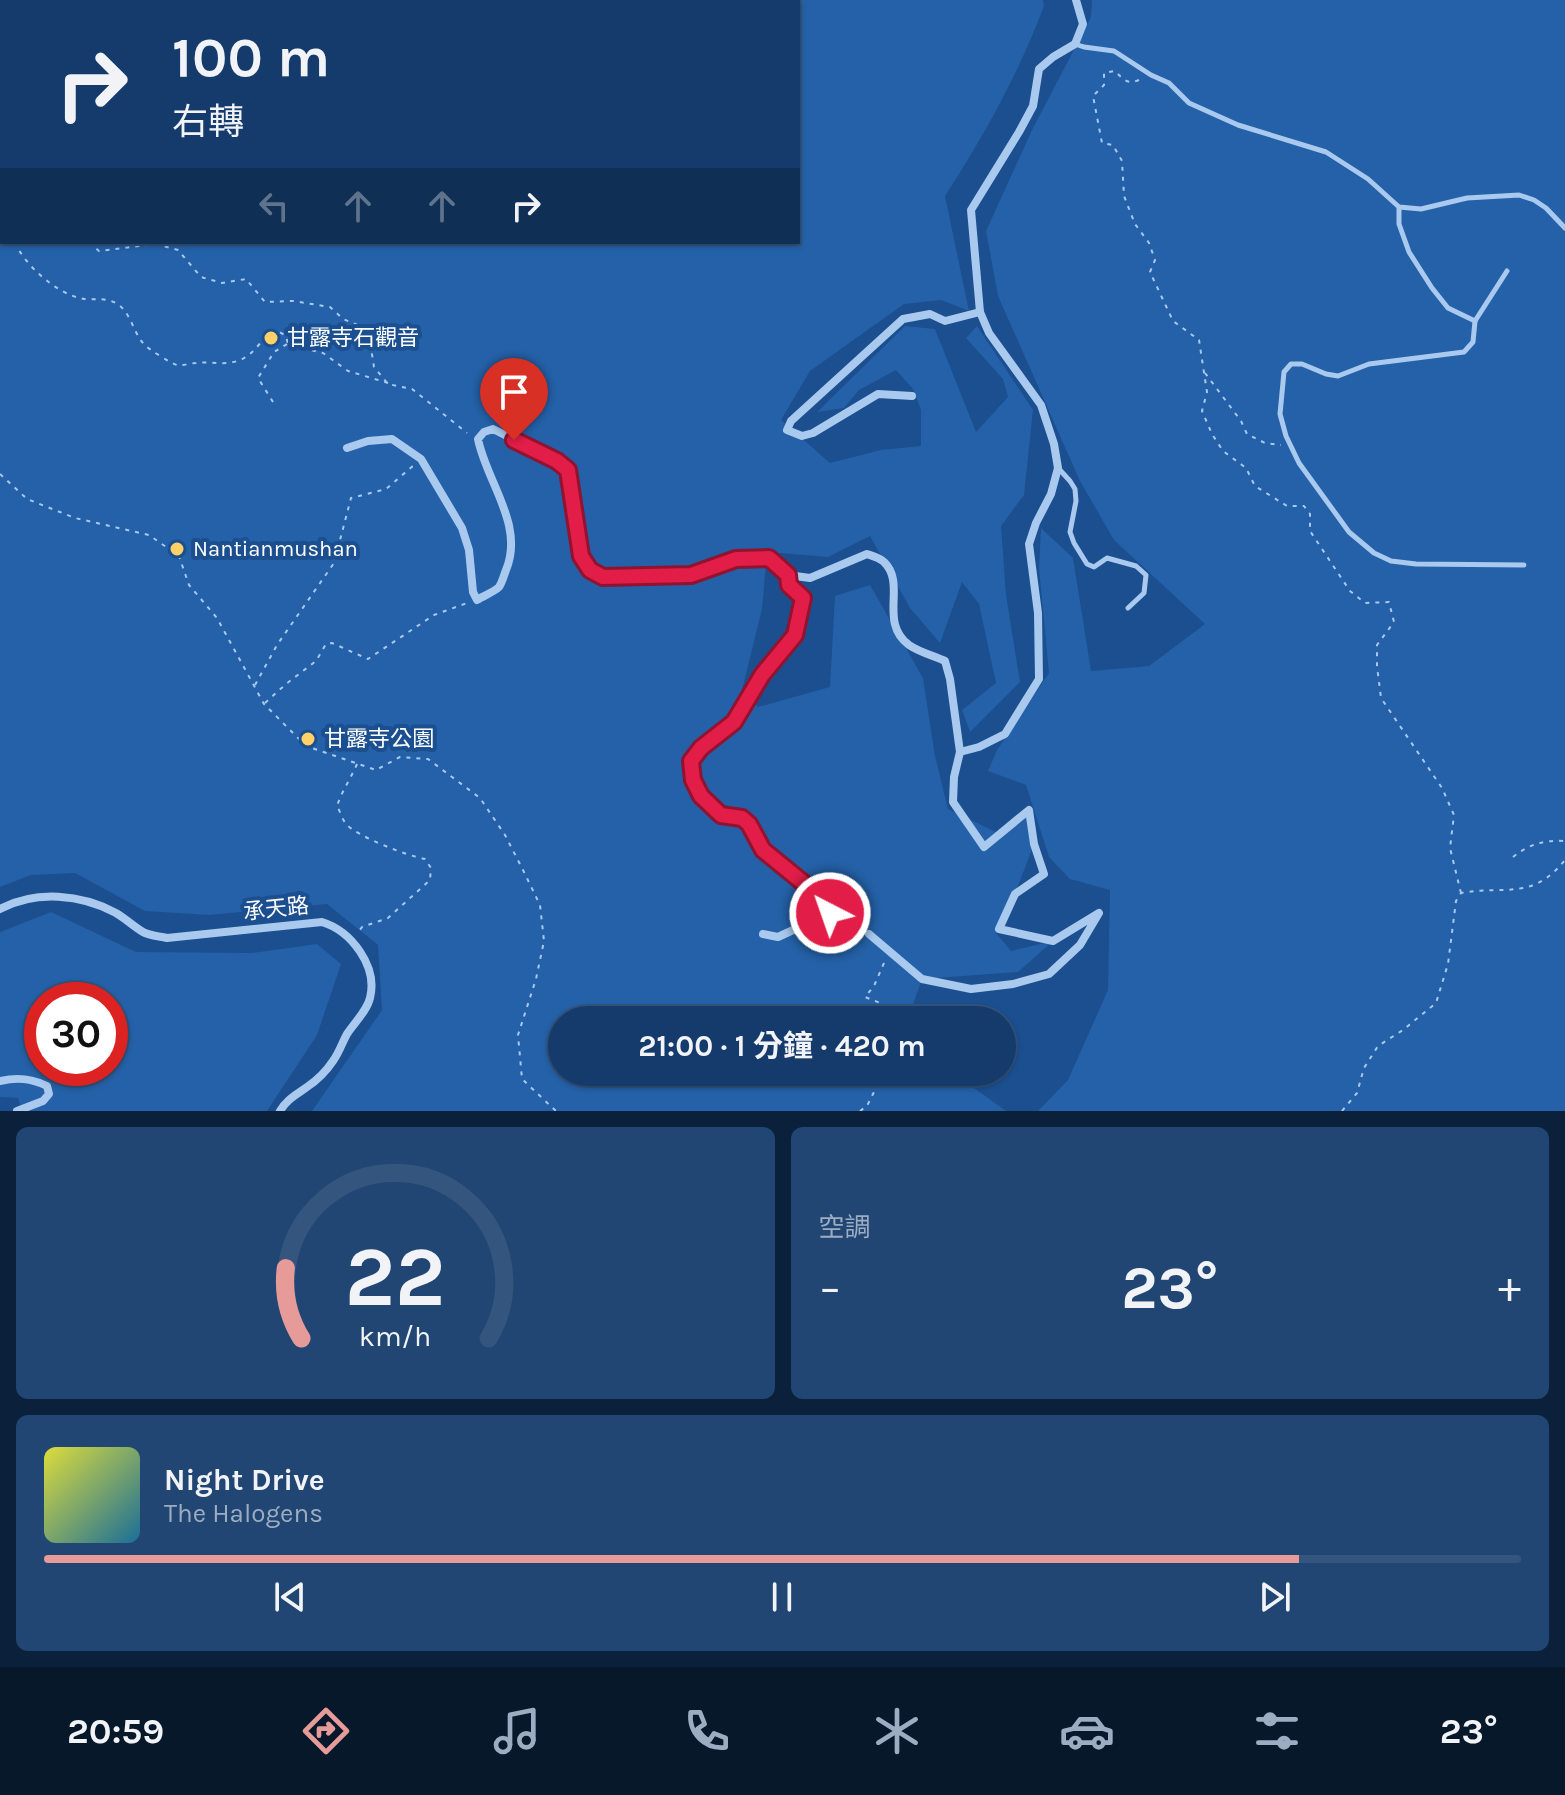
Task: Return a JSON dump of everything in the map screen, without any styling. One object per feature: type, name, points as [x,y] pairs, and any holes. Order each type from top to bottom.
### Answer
[{"type":"street","points":[[960,752],[979,747],[1005,734],[1039,679],[1038,613],[1029,544],[1051,494],[1058,468],[1041,405],[989,333],[980,312],[971,210],[1033,106],[1039,69],[1075,44],[1083,24],[1076,0]]},
{"type":"street","points":[[912,396],[878,394],[813,433],[802,436],[787,430],[791,421],[903,319],[930,314],[945,321],[980,312]]},
{"type":"street","points":[[347,448],[368,441],[392,439],[421,459],[462,528],[477,600],[499,587],[509,563],[511,539],[507,516],[478,439],[484,432],[493,429],[557,461],[568,470],[581,556],[590,570],[603,577],[691,575],[736,559],[769,558],[788,575],[810,578],[867,554],[883,560],[894,576],[893,620],[900,635],[910,645],[945,661],[960,752],[954,777],[953,802],[984,847],[1029,810],[1034,844],[1044,874],[1015,894],[999,929],[1053,941],[1099,913],[1080,945],[1049,974],[1013,984],[971,989],[922,979],[869,934]]},
{"type":"street","points":[[763,934],[778,937],[830,913],[828,903],[763,850],[749,824],[742,818],[721,815],[701,796],[693,780],[691,761],[701,748],[734,722],[762,675],[795,635],[803,598],[789,585],[788,575]]},
{"type":"street","name":"承天路","points":[[0,909],[32,898],[67,897],[115,912],[146,933],[167,938],[322,922],[336,927],[352,941]]},
{"type":"street","points":[[280,1111],[290,1097],[310,1086],[334,1061],[346,1036],[370,1001],[373,982],[364,958],[352,941]]},
{"type":"street","points":[[0,1081],[33,1079],[47,1086],[49,1094],[43,1101],[17,1111]]},
{"type":"lane","points":[[1075,44],[1114,51],[1169,83],[1189,103],[1238,125],[1326,152],[1368,179],[1399,207],[1421,209],[1467,198],[1519,195],[1546,208],[1565,228]]},
{"type":"lane","points":[[1399,207],[1399,224],[1409,252],[1432,288],[1448,308],[1475,321]]},
{"type":"lane","points":[[1507,271],[1475,321],[1473,342],[1464,352],[1369,364],[1338,376],[1302,364],[1291,364],[1284,372],[1280,414],[1299,463],[1349,532],[1374,553],[1391,561],[1416,564],[1524,565]]},
{"type":"lane","points":[[1058,468],[1075,489],[1070,532],[1087,564],[1094,567],[1107,558],[1136,566],[1146,575],[1144,593],[1128,608]]},
{"type":"path","points":[[1151,75],[1132,83],[1124,81],[1115,71],[1104,73],[1104,85],[1093,96],[1102,143],[1113,145],[1122,161],[1124,196],[1155,260],[1150,272],[1173,321],[1199,340],[1207,392],[1202,411],[1223,451],[1246,468],[1255,486],[1287,506],[1304,506],[1310,514],[1310,531],[1350,591],[1365,603],[1389,602],[1394,622],[1377,645],[1381,698],[1442,788],[1454,815],[1450,848],[1461,893],[1456,901],[1448,964],[1436,1003],[1378,1046],[1364,1068],[1357,1093],[1342,1111]]},
{"type":"path","points":[[16,244],[24,259],[49,284],[77,297],[103,298],[120,306],[144,345],[177,365],[200,362],[222,365],[242,360],[270,332],[278,331],[286,336],[288,344]]},
{"type":"path","points":[[91,244],[99,251],[155,244],[167,247],[178,250],[201,277],[222,283],[246,279],[265,302],[293,301],[330,307],[343,319],[368,329],[374,367],[388,384]]},
{"type":"path","points":[[273,402],[258,378],[274,352],[288,344],[323,353],[348,371],[412,389],[465,430],[481,451]]},
{"type":"path","points":[[1203,370],[1241,421],[1247,434],[1265,443],[1290,446]]},
{"type":"path","points":[[255,686],[277,645],[334,563],[351,498],[386,489],[421,459]]},
{"type":"path","points":[[0,474],[27,499],[75,518],[149,535],[179,556],[189,585],[217,618],[264,704],[306,746],[376,770],[400,757],[428,759],[480,798],[505,835],[540,905],[544,941],[536,979],[518,1035],[522,1079],[556,1111]]},
{"type":"path","points":[[264,704],[316,661],[326,644],[332,643],[368,659],[434,615],[477,600]]},
{"type":"path","points":[[352,941],[362,927],[388,918],[430,880],[431,868],[425,859],[361,834],[345,823],[337,806],[357,764]]},
{"type":"path","points":[[1513,857],[1526,846],[1565,841]]},
{"type":"path","points":[[1461,893],[1522,889],[1544,881],[1565,860]]},
{"type":"path","points":[[884,1006],[865,997],[874,986],[889,951]]},
{"type":"path","points":[[860,1111],[867,1106],[877,1086]]},
{"type":"shaded area","points":[[800,0],[1043,0],[1044,6],[1012,80],[945,196],[969,311],[941,300],[904,304],[810,371],[781,420],[830,463],[881,450],[921,446],[921,410],[913,389],[896,370],[859,390],[844,408],[817,412],[905,326],[935,329],[976,432],[1008,397],[1003,379],[966,338],[977,326],[1033,410],[1024,495],[1001,526],[1006,595],[1020,682],[970,732],[962,710],[996,683],[979,604],[962,582],[940,643],[910,608],[870,536],[828,557],[767,552],[762,609],[742,690],[758,707],[830,687],[835,596],[870,585],[923,678],[935,756],[948,809],[998,833],[1029,810],[1034,844],[996,933],[1011,951],[1053,941],[1018,972],[922,979],[912,1006],[548,1006],[548,1086],[971,1086],[1006,1111],[312,1111],[382,1010],[378,945],[327,904],[209,915],[145,911],[75,873],[31,875],[0,887],[0,244],[800,244]]},
{"type":"shaded area","points":[[1092,0],[1565,0],[1565,1111],[1038,1111],[1068,1080],[1108,990],[1110,890],[1070,879],[1049,857],[1026,785],[988,771],[997,750],[1049,673],[1039,568],[1041,528],[1073,558],[1091,671],[1149,666],[1205,624],[1114,540],[1080,481],[998,296],[986,231],[1032,130],[1091,17]]},
{"type":"shaded area","points":[[51,912],[136,952],[252,953],[317,944],[341,964],[317,1035],[267,1111],[22,1111],[18,1098],[0,1097],[0,932]]},
{"type":"place","name":"甘露寺石觀音","points":[[271,338]]},
{"type":"place","name":"Nantianmushan","points":[[177,549]]},
{"type":"place","name":"甘露寺公園","points":[[308,739]]},
{"type":"route","points":[[514,440],[557,461],[568,470],[581,556],[590,570],[603,577],[691,575],[736,559],[769,558],[788,575],[789,585],[803,598],[795,635],[762,675],[734,722],[701,748],[691,761],[693,780],[701,796],[721,815],[742,818],[749,824],[763,850],[828,903],[830,913]]}]
